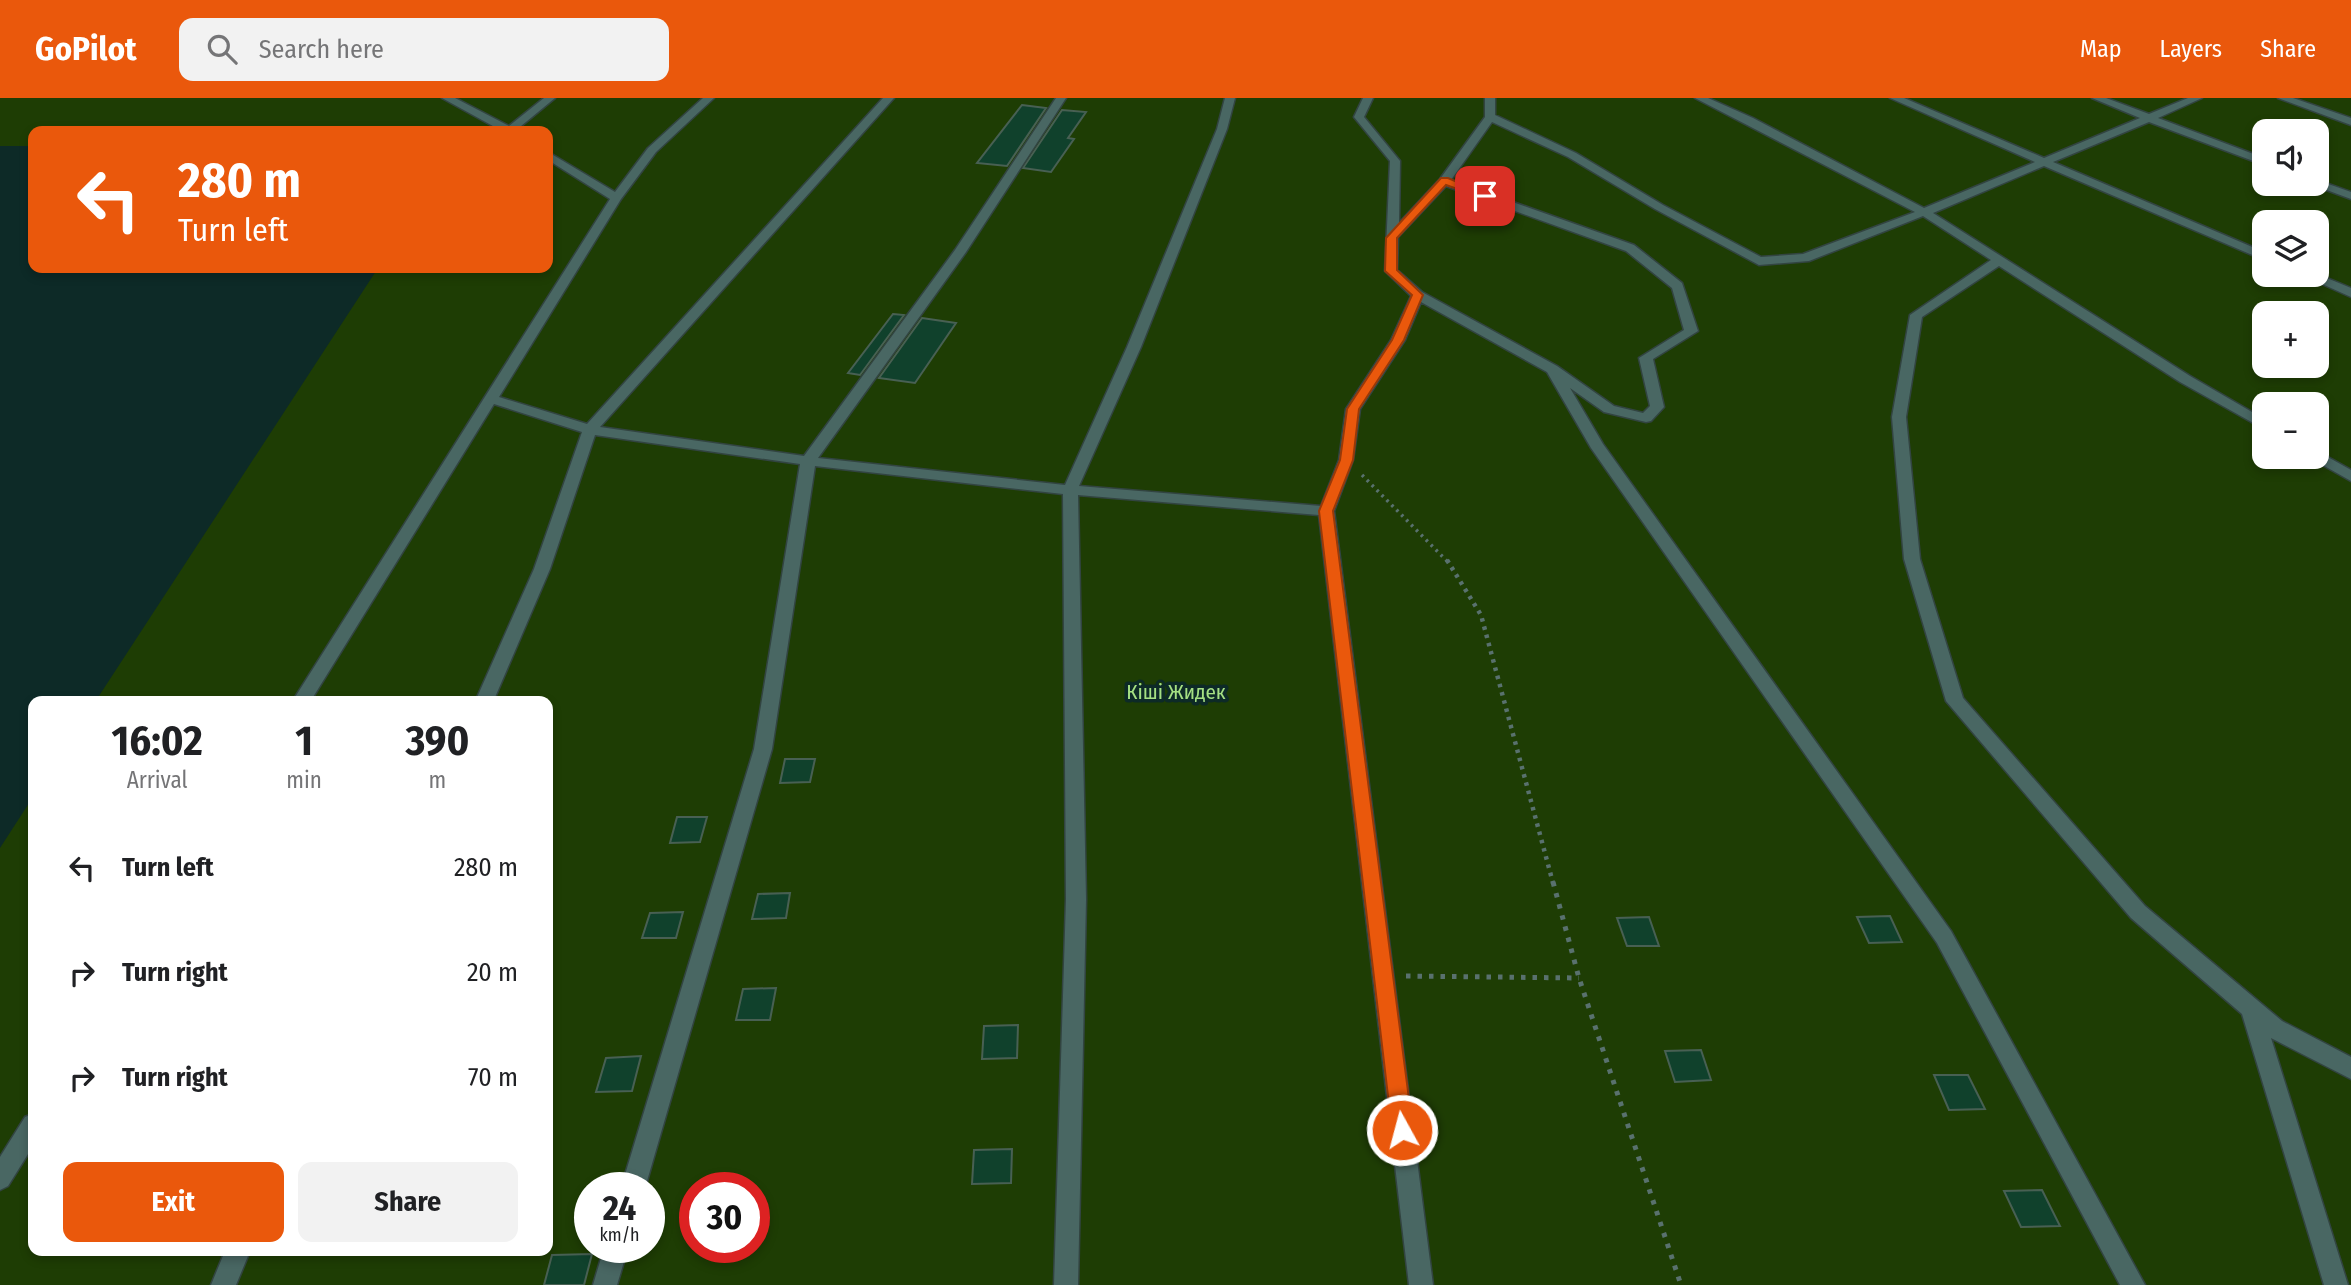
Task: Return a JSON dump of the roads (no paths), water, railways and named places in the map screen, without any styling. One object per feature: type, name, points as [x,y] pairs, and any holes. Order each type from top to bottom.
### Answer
[{"type":"street","points":[[447,98],[500,126]]},
{"type":"street","points":[[516,126],[550,98]]},
{"type":"street","points":[[305,696],[617,198],[652,150],[709,98]]},
{"type":"street","points":[[487,696],[542,569],[590,430],[889,98]]},
{"type":"street","points":[[639,1172],[763,749],[808,461],[960,252],[1061,98]]},
{"type":"street","points":[[1066,1285],[1076,899],[1070,490],[1134,347],[1222,129],[1230,98]]},
{"type":"street","points":[[1368,98],[1359,117],[1395,161],[1391,271],[1418,295],[1552,369],[1609,409],[1646,418],[1657,407],[1646,358],[1691,331],[1678,286],[1630,248],[1444,181]]},
{"type":"street","points":[[1391,238],[1444,181],[1490,117],[1490,98]]},
{"type":"street","points":[[1700,98],[1749,120],[1924,212],[2185,379],[2252,418]]},
{"type":"street","points":[[1895,98],[2048,161],[2252,251]]},
{"type":"street","points":[[2096,98],[2252,157]]},
{"type":"street","points":[[1490,117],[1572,155],[1659,207],[1759,261],[1805,258],[1924,212],[2197,98]]},
{"type":"street","points":[[2283,98],[2351,122]]},
{"type":"street","points":[[553,158],[617,198]]},
{"type":"street","points":[[2329,187],[2351,195]]},
{"type":"street","points":[[1998,261],[1916,315],[1899,417],[1912,559],[1955,701],[2138,912],[2274,1028],[2351,1069]]},
{"type":"street","points":[[2329,284],[2351,293]]},
{"type":"street","points":[[1418,295],[1398,340],[1353,409],[1346,460],[1326,511],[1421,1285]]},
{"type":"street","points":[[1552,369],[1596,444],[1944,937],[2133,1285]]},
{"type":"street","points":[[491,399],[590,430],[808,461],[1070,490],[1326,511]]},
{"type":"street","points":[[2329,463],[2351,476]]},
{"type":"street","points":[[2251,1008],[2336,1285]]},
{"type":"street","points":[[0,1178],[28,1133]]},
{"type":"street","points":[[223,1285],[236,1256]]},
{"type":"street","points":[[605,1285],[612,1263]]},
{"type":"park label","name":"Кіші Жидек","points":[[1176,692]]}]
